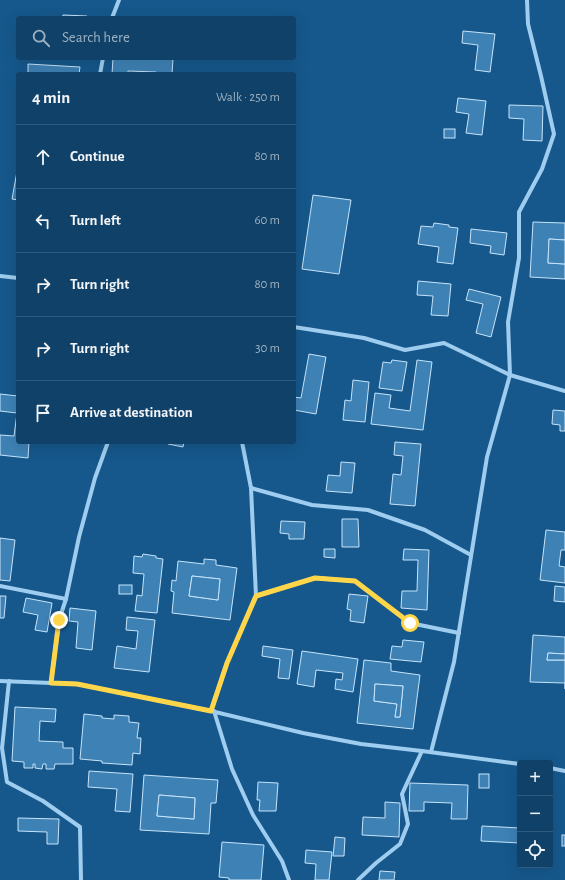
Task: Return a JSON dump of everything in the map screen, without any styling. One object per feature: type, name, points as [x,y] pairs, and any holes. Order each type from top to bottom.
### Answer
[{"type":"street","points":[[113,16],[119,0]]},
{"type":"street","points":[[431,752],[454,662],[487,457],[510,375],[508,322],[518,258],[518,212],[542,169],[554,134],[528,24],[527,0]]},
{"type":"street","points":[[100,72],[102,60]]},
{"type":"street","points":[[0,276],[16,278]]},
{"type":"street","points":[[296,327],[364,338],[405,350],[444,343],[510,375],[565,391]]},
{"type":"street","points":[[51,683],[59,620],[66,600],[79,537],[95,478],[107,444]]},
{"type":"street","points":[[242,444],[251,488],[256,596],[227,663],[212,711],[232,769],[253,816],[282,861],[288,880]]},
{"type":"street","points":[[251,488],[312,505],[368,510],[426,530],[471,555]]},
{"type":"street","points":[[256,596],[315,578],[355,581],[410,623],[458,633]]},
{"type":"street","points":[[0,586],[66,600]]},
{"type":"street","points":[[0,681],[77,684],[212,711],[303,733],[361,744],[517,764]]},
{"type":"street","points":[[9,681],[2,748],[7,782],[42,801],[80,828],[81,880]]},
{"type":"street","points":[[358,880],[400,844],[408,824],[402,794],[422,751]]},
{"type":"street","points":[[553,769],[565,771]]},
{"type":"building","points":[[63,15],[87,16],[63,16]]},
{"type":"building","points":[[463,31],[495,34],[490,72],[475,70],[478,45],[462,43]]},
{"type":"building","points":[[113,60],[173,60],[172,72],[112,72]]},
{"type":"building","points":[[28,64],[80,67],[79,72],[28,72]]},
{"type":"building","points":[[458,98],[486,101],[482,135],[466,133],[469,114],[456,112]]},
{"type":"building","points":[[509,105],[543,106],[542,141],[523,140],[524,119],[509,118]]},
{"type":"building","points":[[444,129],[455,129],[455,138],[444,138]]},
{"type":"building","points":[[16,177],[16,200],[12,199]]},
{"type":"building","points":[[313,195],[351,200],[339,274],[302,269]]},
{"type":"building","points":[[533,222],[565,223],[565,240],[549,239],[548,263],[565,264],[565,279],[530,277]]},
{"type":"building","points":[[434,223],[458,228],[453,264],[437,262],[439,247],[418,244],[421,226],[433,227]]},
{"type":"building","points":[[471,229],[507,233],[504,255],[490,253],[491,246],[470,243]]},
{"type":"building","points":[[549,239],[565,240],[565,264],[548,263]]},
{"type":"building","points":[[418,281],[451,284],[448,316],[431,315],[433,296],[417,295]]},
{"type":"building","points":[[469,289],[501,297],[491,337],[476,333],[483,304],[466,300]]},
{"type":"building","points":[[309,354],[326,357],[316,414],[296,410],[296,397],[301,398]]},
{"type":"building","points":[[392,360],[407,362],[402,391],[379,388],[383,362],[391,363]]},
{"type":"building","points":[[417,360],[432,362],[423,430],[371,424],[375,393],[391,395],[389,408],[410,411]]},
{"type":"building","points":[[353,380],[369,382],[365,422],[343,420],[345,400],[351,401]]},
{"type":"building","points":[[0,394],[16,396],[16,413],[0,411]]},
{"type":"building","points":[[553,410],[565,411],[565,431],[560,431],[560,425],[552,424]]},
{"type":"building","points":[[16,421],[16,444],[29,444],[28,458],[0,455],[0,435],[14,436]]},
{"type":"building","points":[[395,442],[421,444],[415,506],[390,504],[393,474],[401,475],[403,456],[394,455]]},
{"type":"building","points":[[168,444],[184,444],[183,447]]},
{"type":"building","points":[[341,462],[355,463],[352,493],[326,491],[328,475],[340,476]]},
{"type":"building","points":[[342,519],[358,519],[359,547],[342,547]]},
{"type":"building","points":[[281,521],[305,522],[304,539],[289,539],[289,534],[280,533]]},
{"type":"building","points":[[546,530],[565,532],[565,550],[561,550],[559,566],[565,567],[565,583],[540,580]]},
{"type":"building","points":[[0,538],[15,540],[10,581],[0,580]]},
{"type":"building","points":[[324,549],[335,549],[335,558],[324,557]]},
{"type":"building","points":[[404,549],[429,550],[427,610],[401,608],[402,591],[417,591],[418,560],[403,560]]},
{"type":"building","points":[[143,554],[156,556],[156,558],[163,559],[157,613],[135,611],[137,595],[142,596],[144,574],[133,573],[134,556],[142,557]]},
{"type":"building","points":[[204,559],[216,560],[216,565],[237,568],[230,620],[172,613],[174,592],[171,591],[172,580],[176,581],[178,561],[204,564]],"holes":[[[192,576],[220,579],[218,600],[189,596]]]},
{"type":"building","points":[[192,576],[220,579],[218,600],[189,596]]},
{"type":"building","points":[[119,585],[132,585],[132,594],[119,594]]},
{"type":"building","points":[[555,586],[565,587],[565,602],[554,601]]},
{"type":"building","points":[[349,594],[368,596],[364,623],[350,621],[351,610],[347,609]]},
{"type":"building","points":[[0,596],[6,596],[4,618],[0,618]]},
{"type":"building","points":[[26,598],[52,603],[47,632],[35,630],[38,615],[23,612]]},
{"type":"building","points":[[70,608],[96,611],[92,650],[76,648],[78,622],[69,621]]},
{"type":"building","points":[[127,617],[155,620],[149,672],[114,668],[117,646],[136,649],[138,631],[126,630]]},
{"type":"building","points":[[533,635],[565,637],[565,654],[548,653],[547,660],[565,660],[565,683],[530,682]]},
{"type":"building","points":[[403,640],[424,642],[421,662],[390,659],[392,646],[402,647]]},
{"type":"building","points":[[263,646],[293,650],[289,679],[278,678],[280,659],[262,656]]},
{"type":"building","points":[[302,651],[358,659],[353,692],[335,689],[336,679],[342,680],[343,673],[316,670],[314,687],[297,684]]},
{"type":"building","points":[[548,653],[565,654],[565,660],[547,660]]},
{"type":"building","points":[[364,660],[391,663],[391,671],[420,675],[413,729],[357,723]],"holes":[[[375,684],[403,686],[400,717],[395,717],[397,704],[374,701]]]},
{"type":"building","points":[[375,684],[403,686],[400,717],[395,717],[397,704],[374,701]]},
{"type":"building","points":[[15,707],[56,709],[55,722],[40,721],[39,741],[63,742],[63,748],[73,748],[73,764],[55,764],[54,769],[46,769],[46,764],[43,764],[42,769],[35,768],[35,764],[33,764],[33,768],[24,768],[24,762],[12,761]]},
{"type":"building","points":[[84,714],[114,719],[114,715],[129,716],[129,722],[139,723],[137,738],[141,738],[140,754],[133,753],[132,765],[102,763],[102,761],[80,759]]},
{"type":"building","points":[[89,771],[133,774],[130,812],[115,811],[117,789],[88,787]]},
{"type":"building","points":[[479,774],[489,774],[489,788],[479,788]]},
{"type":"building","points":[[144,775],[218,780],[216,803],[211,803],[209,834],[140,830]],"holes":[[[159,795],[195,798],[194,819],[157,816]]]},
{"type":"building","points":[[258,782],[278,783],[276,811],[259,811],[260,800],[257,800]]},
{"type":"building","points":[[410,783],[468,785],[467,819],[451,819],[452,803],[424,802],[424,811],[409,811]]},
{"type":"building","points":[[159,795],[195,798],[194,819],[157,816]]},
{"type":"building","points":[[385,802],[400,803],[399,837],[362,835],[363,817],[385,818]]},
{"type":"building","points":[[18,818],[59,819],[58,844],[47,844],[47,832],[18,831]]},
{"type":"building","points":[[482,826],[517,828],[517,843],[481,841]]},
{"type":"building","points":[[562,835],[565,835],[565,846],[562,846]]},
{"type":"building","points":[[335,837],[345,838],[344,856],[333,856]]},
{"type":"building","points":[[222,842],[264,845],[261,880],[229,880],[229,878],[219,877]]},
{"type":"building","points":[[306,850],[332,852],[329,880],[315,880],[316,864],[305,863]]},
{"type":"building","points":[[380,871],[395,872],[394,880],[379,880]]},
{"type":"route","points":[[59,620],[51,683],[77,684],[211,711],[227,663],[256,596],[315,578],[355,581],[410,623]]}]
